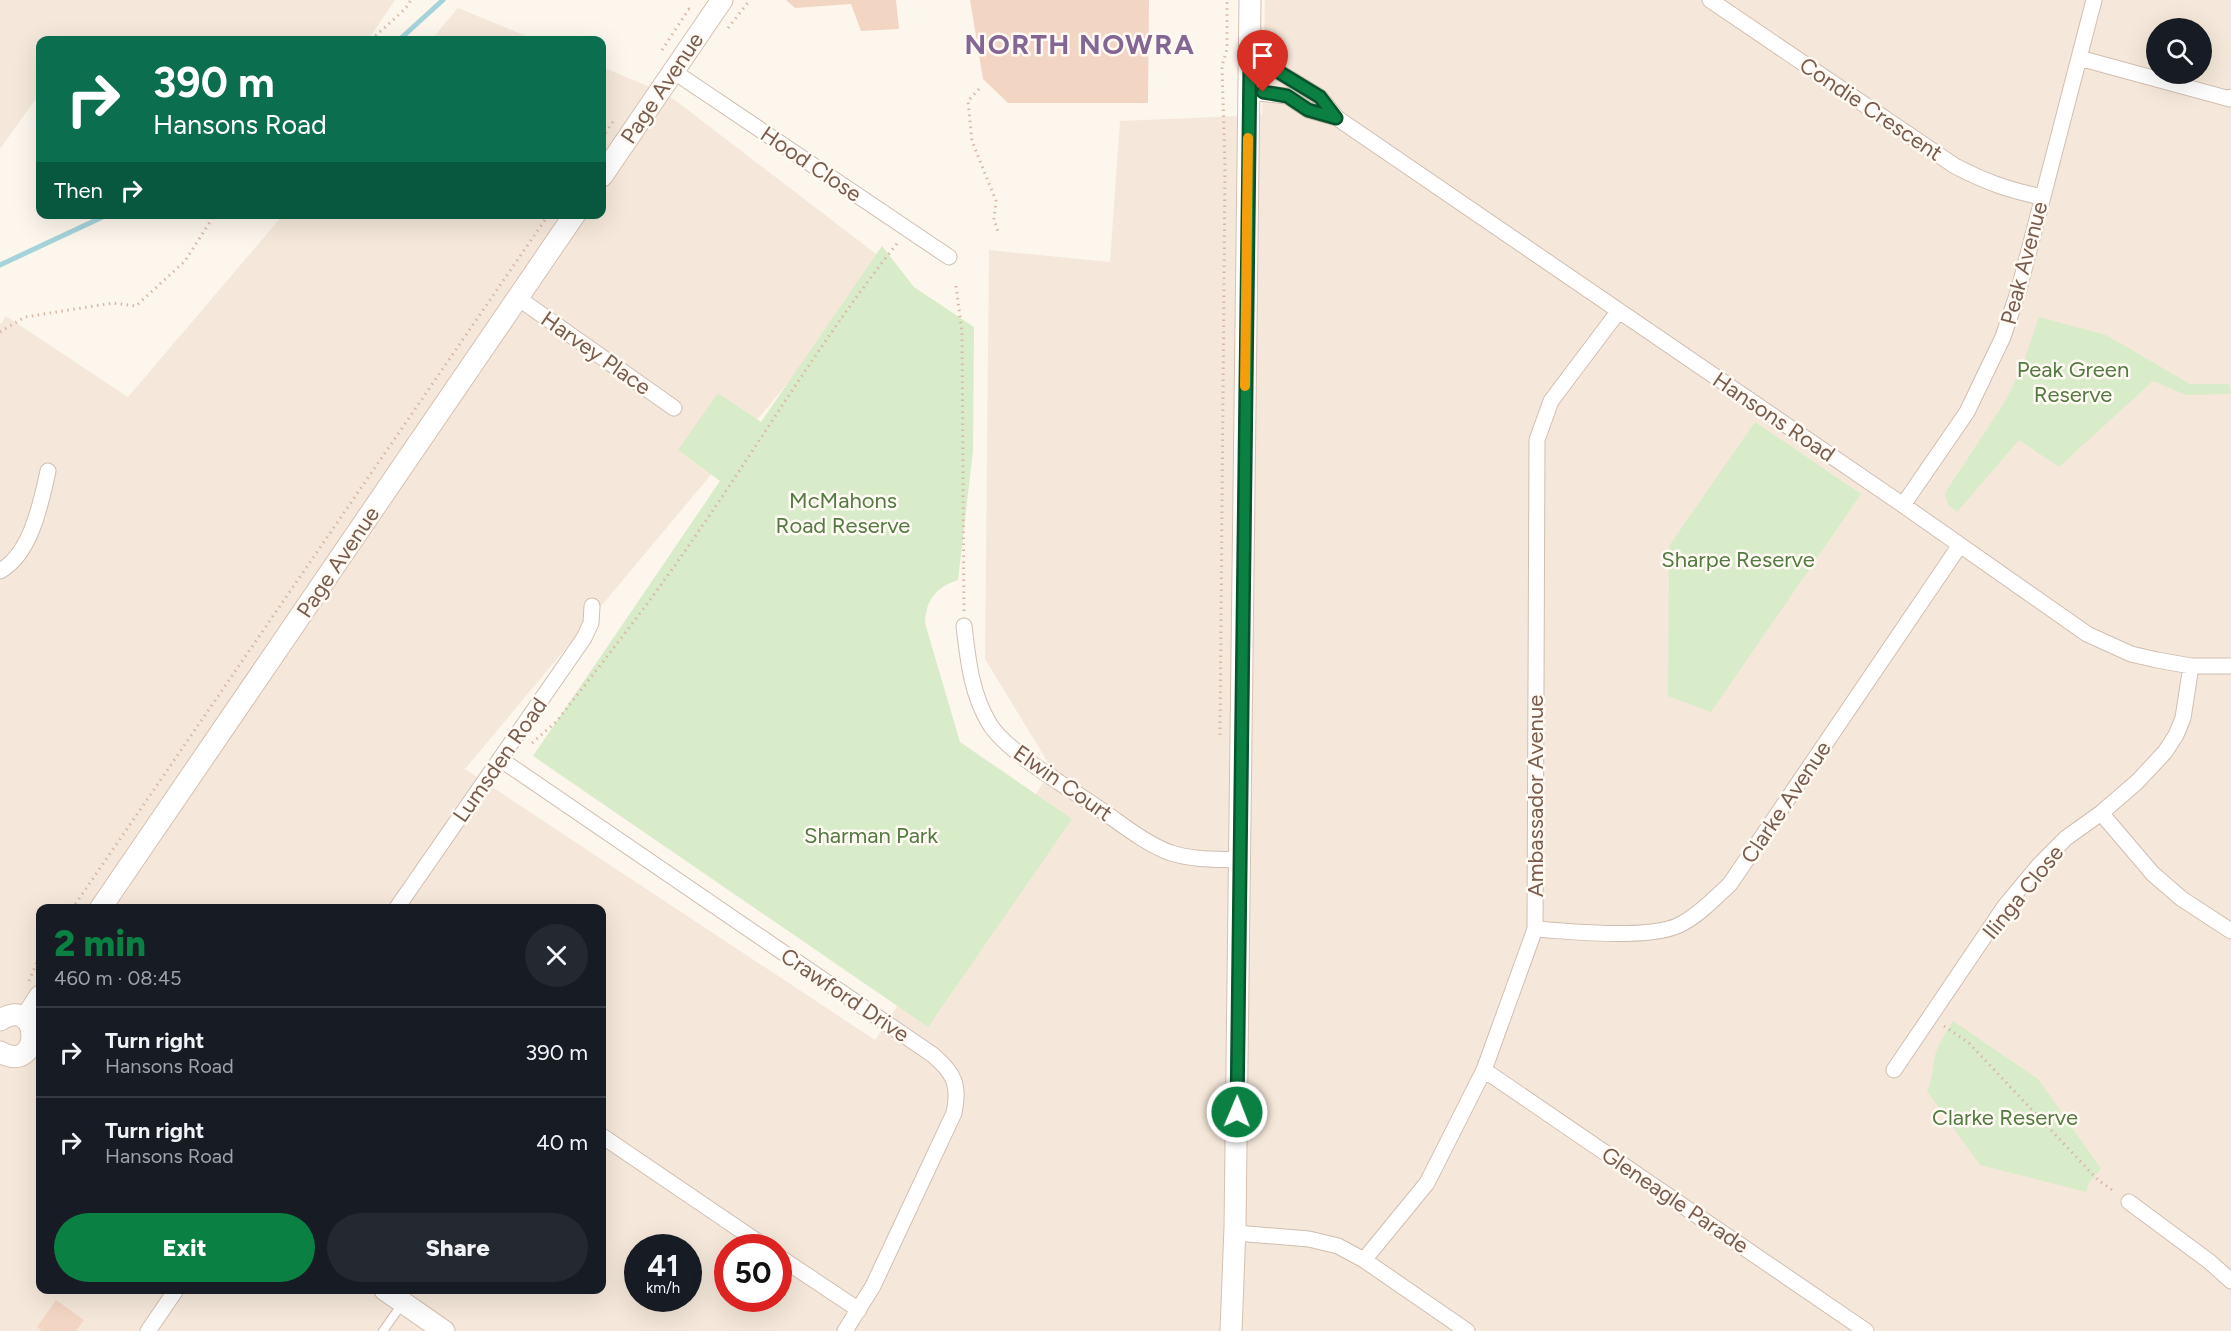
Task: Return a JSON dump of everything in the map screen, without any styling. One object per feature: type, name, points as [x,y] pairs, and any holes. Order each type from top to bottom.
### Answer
[{"type":"main road","name":"Page Avenue","points":[[606,170],[722,0]]},
{"type":"main road","points":[[1231,1331],[1235,1233],[1250,0]]},
{"type":"main road","name":"Page Avenue","points":[[103,904],[572,219]]},
{"type":"main road","points":[[25,1019],[36,1002]]},
{"type":"main road","points":[[0,1020],[13,1015],[25,1019],[33,1035],[35,1050],[14,1056],[0,1053]]},
{"type":"main road","points":[[391,1294],[444,1331]]},
{"type":"street","name":"Condie Crescent","points":[[1710,0],[1955,166],[1987,183],[2042,197]]},
{"type":"street","name":"Peak Avenue","points":[[1903,505],[1967,412],[2003,337],[2019,289],[2094,0]]},
{"type":"street","points":[[2079,58],[2230,99],[2231,97]]},
{"type":"street","name":"Hansons Road","points":[[1250,62],[1264,63],[1320,97],[1336,118],[1903,505],[2087,634],[2131,654],[2191,666],[2231,666]]},
{"type":"street","name":"Hood Close","points":[[673,71],[950,257]]},
{"type":"street","name":"Hansons Road","points":[[1249,92],[1287,96],[1308,110],[1336,118]]},
{"type":"street","name":"Harvey Place","points":[[518,298],[674,408]]},
{"type":"street","name":"Ambassador Avenue","points":[[1364,1260],[1427,1183],[1484,1070],[1535,930],[1536,440],[1551,401],[1618,312]]},
{"type":"street","points":[[0,571],[8,567],[23,546],[39,516],[48,471]]},
{"type":"street","name":"Clarke Avenue","points":[[1535,930],[1642,934],[1681,925],[1701,911],[1730,884],[1960,545]]},
{"type":"street","name":"Lumsden Road","points":[[399,904],[584,638],[591,624],[592,606]]},
{"type":"street","name":"Elwin Court","points":[[964,626],[971,678],[979,706],[990,726],[1008,744],[1042,770],[1156,846],[1185,857],[1239,860]]},
{"type":"street","name":"Ilinga Close","points":[[1894,1070],[2006,906],[2040,864],[2066,838],[2101,813],[2137,782],[2165,752],[2183,718],[2191,666]]},
{"type":"street","name":"Crawford Drive","points":[[502,756],[933,1055],[947,1067],[955,1081],[957,1098],[954,1113],[873,1286],[845,1331]]},
{"type":"street","points":[[2101,813],[2153,874],[2182,899],[2231,931]]},
{"type":"street","name":"Gleneagle Parade","points":[[1484,1070],[1866,1331]]},
{"type":"street","points":[[606,1139],[746,1234]]},
{"type":"street","points":[[2129,1202],[2211,1262],[2231,1281]]},
{"type":"street","points":[[1235,1233],[1322,1240],[1338,1246],[1364,1260],[1467,1331]]},
{"type":"street","points":[[792,1265],[859,1310]]},
{"type":"street","points":[[148,1331],[173,1294]]},
{"type":"lane","points":[[383,1331],[403,1302]]},
{"type":"path","points":[[375,36],[405,9],[411,0]]},
{"type":"path","points":[[724,32],[750,0]]},
{"type":"path","points":[[1220,740],[1225,166],[1222,66],[1227,49],[1227,0]]},
{"type":"path","points":[[979,89],[968,101],[972,141],[996,201],[994,219],[999,235]]},
{"type":"path","points":[[0,332],[25,317],[113,303],[136,306],[185,261],[211,219]]},
{"type":"path","points":[[75,904],[546,219]]},
{"type":"path","points":[[502,756],[537,740],[557,721],[684,552],[820,350],[908,229]]},
{"type":"path","points":[[956,286],[962,332],[964,626]]},
{"type":"path","points":[[1931,1016],[1968,1043],[2098,1180],[2129,1202]]},
{"type":"shaded area","points":[[0,0],[395,0],[371,36],[36,36],[36,99],[0,149]]},
{"type":"shaded area","points":[[1265,0],[2231,0],[2231,1331],[0,1331],[0,325],[6,316],[128,397],[280,219],[606,219],[606,69],[667,94],[888,263],[465,769],[875,1040],[1052,769],[985,659],[989,250],[1110,262],[1120,121],[1262,115]]},
{"type":"shaded area","points":[[458,8],[526,36],[434,36]]},
{"type":"green space","points":[[882,246],[914,287],[974,327],[973,451],[958,580],[944,586],[930,601],[925,623],[960,742],[1072,819],[928,1027],[533,756],[720,481],[678,450],[718,393],[761,422]]},
{"type":"green space","name":"Peak Green Reserve","points":[[2039,317],[2106,335],[2190,384],[2229,384],[2231,394],[2186,395],[2153,381],[2059,467],[2019,440],[1957,512],[1948,505],[1945,493],[2006,400],[2023,364]]},
{"type":"green space","name":"Sharpe Reserve","points":[[1755,422],[1861,494],[1711,712],[1668,696],[1669,546]]},
{"type":"green space","name":"Clarke Reserve","points":[[1953,1021],[2038,1079],[2101,1169],[2089,1183],[2086,1192],[1980,1165],[1927,1091],[1936,1052]]},
{"type":"building","points":[[786,0],[896,0],[899,29],[861,31],[851,4],[795,8]]},
{"type":"building","points":[[970,0],[1149,0],[1148,103],[1008,103],[983,79]]},
{"type":"building","points":[[56,1300],[84,1320],[76,1331],[42,1331],[37,1327]]},
{"type":"waterway","points":[[403,36],[443,0]]},
{"type":"waterway","points":[[0,265],[98,219]]},
{"type":"slow traffic","points":[[1245,386],[1248,138]]},
{"type":"district","name":"NORTH NOWRA","points":[[1080,44]]},
{"type":"route","points":[[1237,1112],[1250,62],[1264,63],[1320,97],[1336,118],[1308,110],[1287,96],[1263,92]]},
{"type":"park label","name":"McMahons Road Reserve","points":[[843,512]]},
{"type":"park label","name":"Sharman Park","points":[[871,835]]}]
